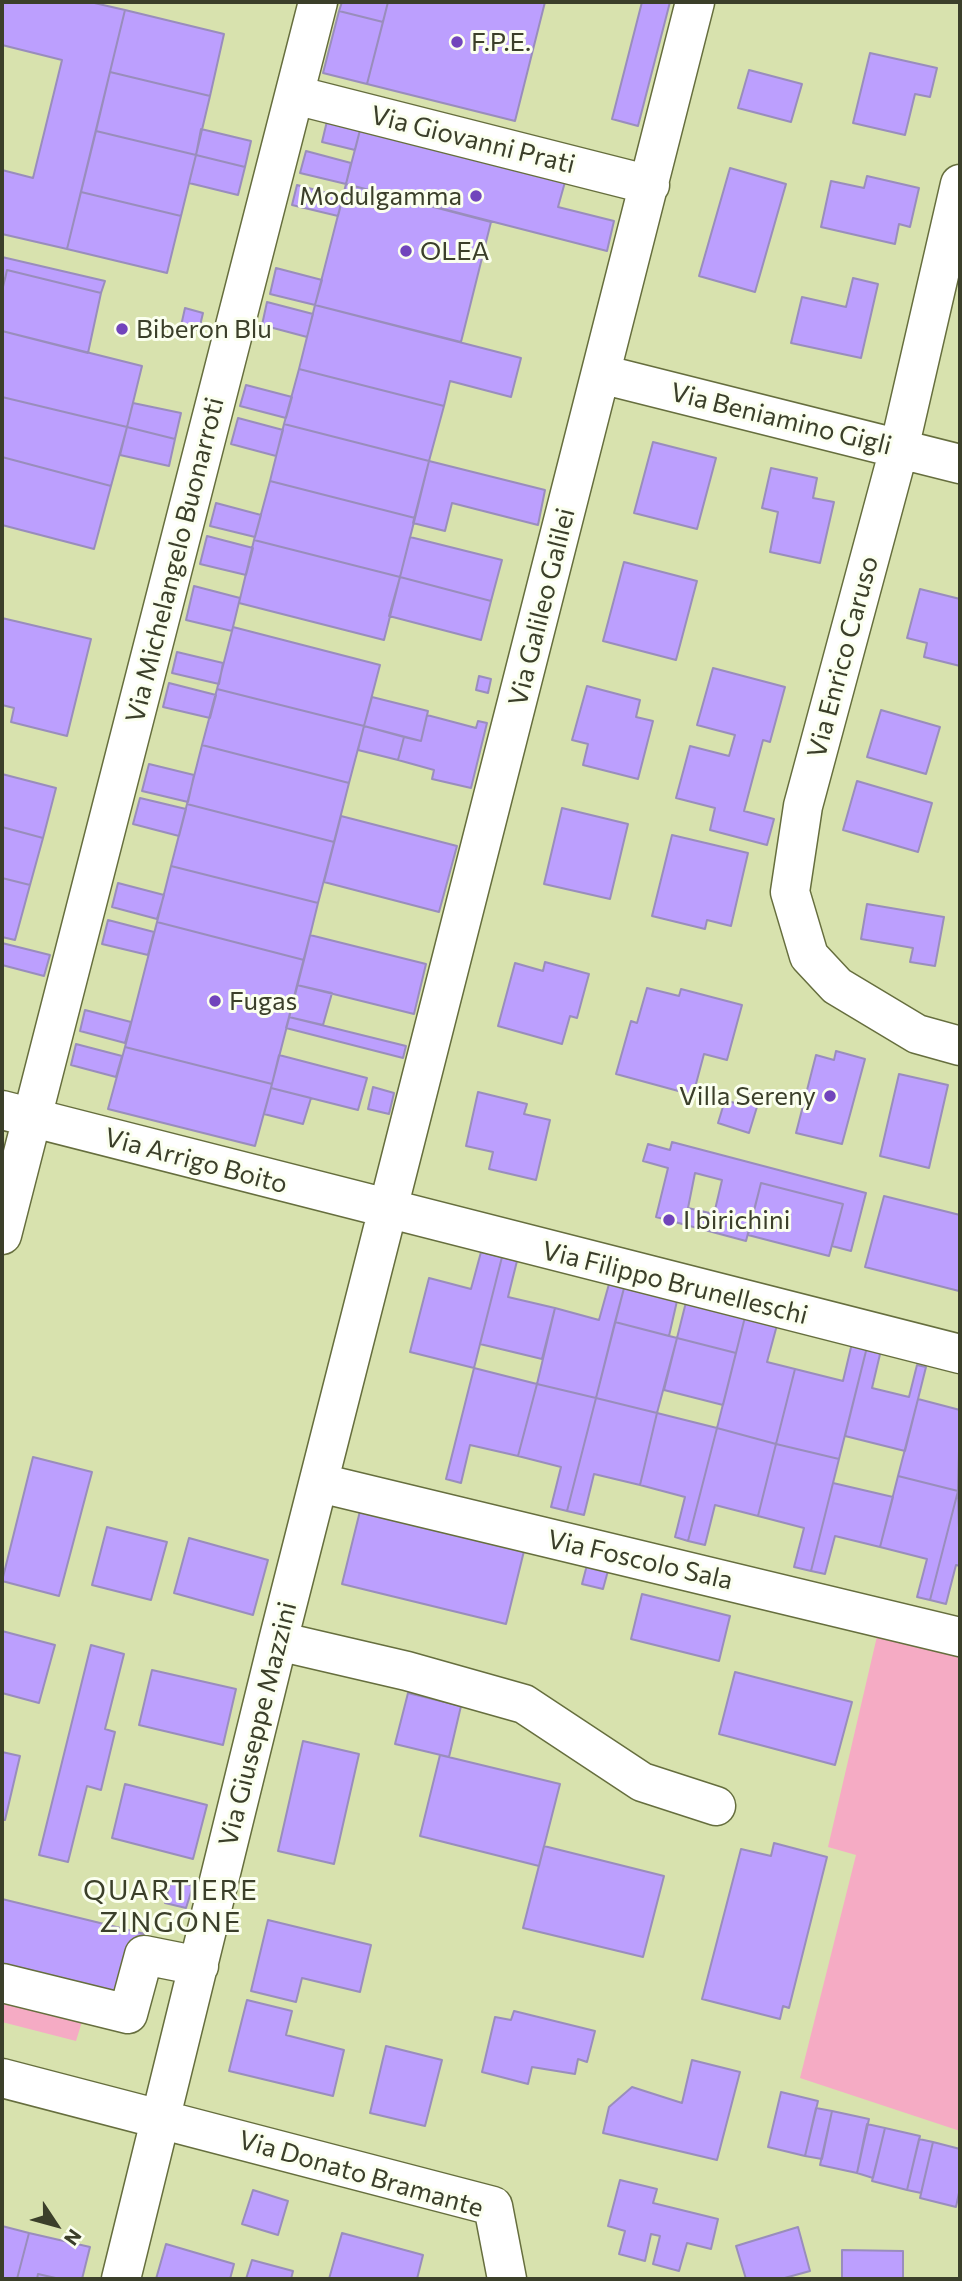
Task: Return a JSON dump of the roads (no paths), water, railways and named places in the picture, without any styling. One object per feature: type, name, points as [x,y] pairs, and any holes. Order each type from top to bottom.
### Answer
[{"type":"street","name":"Via Michelangelo Buonarroti","points":[[2,1235],[16,1114],[295,95],[318,2]]},
{"type":"street","name":"Via Galileo Galilei","points":[[389,1211],[695,2]]},
{"type":"street","name":"Via Giovanni Prati","points":[[295,95],[650,186]]},
{"type":"street","name":"Via Enrico Caruso","points":[[960,184],[899,449],[803,806],[790,892],[809,956],[837,986],[870,1009],[917,1034],[960,1046]]},
{"type":"street","name":"Via Beniamino Gigli","points":[[601,374],[960,464]]},
{"type":"street","name":"Via Arrigo Boito","points":[[16,1114],[389,1211]]},
{"type":"street","name":"Via Filippo Brunelleschi","points":[[389,1211],[960,1354]]},
{"type":"street","name":"Via Giuseppe Mazzini","points":[[121,2279],[278,1640],[389,1211]]},
{"type":"street","name":"Via Foscolo Sala","points":[[320,1483],[960,1637]]},
{"type":"street","points":[[278,1640],[407,1671],[524,1704],[642,1782],[716,1805]]},
{"type":"street","points":[[2,1983],[128,2014],[144,1955],[199,1966]]},
{"type":"street","points":[[2,2078],[162,2118]]},
{"type":"street","name":"Via Donato Bramante","points":[[162,2118],[493,2206],[507,2279]]},
{"type":"place","name":"F.P.E.","points":[[457,42]]},
{"type":"place","name":"Modulgamma","points":[[476,196]]},
{"type":"place","name":"OLEA","points":[[406,251]]},
{"type":"place","name":"Biberon Blu","points":[[122,329]]},
{"type":"place","name":"Fugas","points":[[215,1001]]},
{"type":"place","name":"Villa Sereny","points":[[830,1096]]},
{"type":"place","name":"I birichini","points":[[669,1220]]},
{"type":"district","name":"QUARTIERE ZINGONE","points":[[171,1907]]}]
